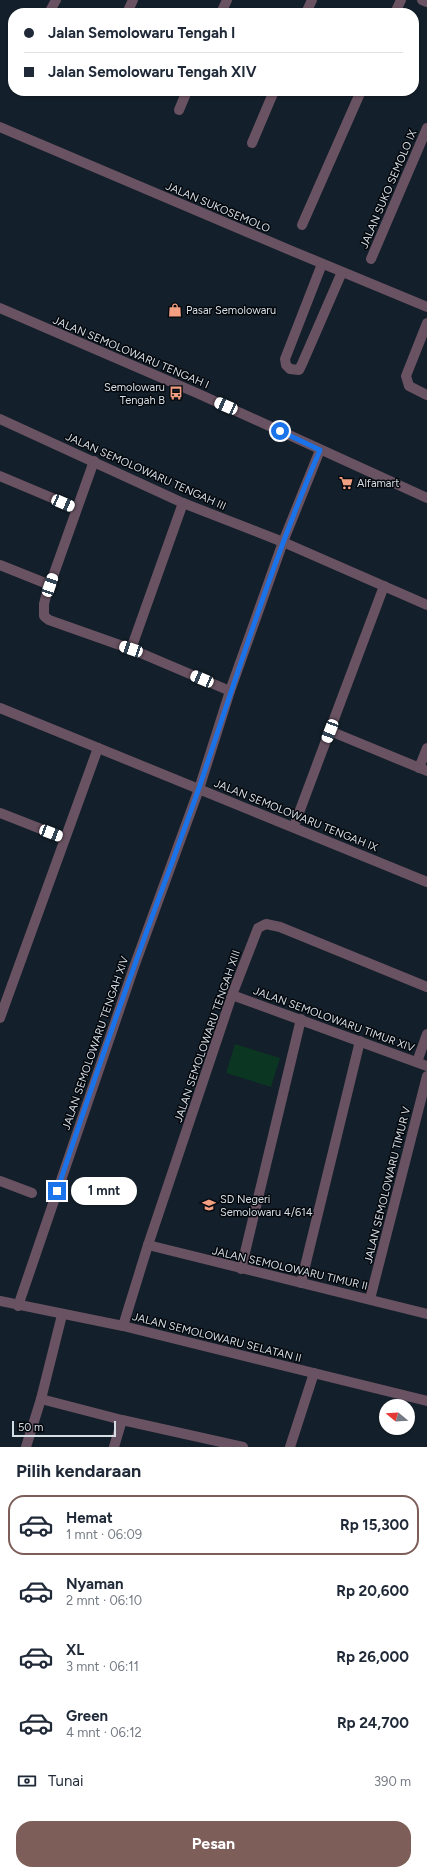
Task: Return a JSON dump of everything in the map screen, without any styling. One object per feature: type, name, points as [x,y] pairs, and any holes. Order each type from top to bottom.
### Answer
[{"type":"street","points":[[422,0],[427,2]]},
{"type":"street","points":[[179,110],[185,96]]},
{"type":"street","points":[[252,143],[272,96]]},
{"type":"street","points":[[302,225],[359,96]]},
{"type":"street","name":"JALAN SUKOSEMOLO","points":[[0,127],[427,307]]},
{"type":"street","name":"JALAN SUKO SEMOLO IX","points":[[371,259],[427,128]]},
{"type":"street","points":[[322,264],[285,359],[286,365],[290,369],[299,370],[342,272]]},
{"type":"street","name":"JALAN SEMOLOWARU TENGAH I","points":[[0,308],[199,394],[427,498]]},
{"type":"street","points":[[427,323],[406,376],[409,386],[427,395]]},
{"type":"street","name":"JALAN SEMOLOWARU TENGAH III","points":[[0,419],[183,503],[283,542],[427,605]]},
{"type":"street","name":"JALAN SEMOLOWARU TENGAH XIV","points":[[18,1306],[134,967],[199,789],[230,691],[283,542],[320,450]]},
{"type":"street","points":[[94,461],[76,508],[50,585],[44,604],[44,616],[47,619],[131,649],[230,691]]},
{"type":"street","points":[[0,476],[76,508]]},
{"type":"street","points":[[131,649],[183,503]]},
{"type":"street","points":[[0,565],[50,585]]},
{"type":"street","points":[[294,826],[384,586]]},
{"type":"street","name":"JALAN SEMOLOWARU TENGAH IX","points":[[0,708],[294,826],[427,882]]},
{"type":"street","points":[[330,731],[423,770],[427,748]]},
{"type":"street","points":[[0,1018],[64,838],[98,748]]},
{"type":"street","points":[[0,813],[64,838]]},
{"type":"street","name":"JALAN SEMOLOWARU TENGAH XIII","points":[[122,1326],[232,995],[255,932],[261,924],[280,926],[427,986]]},
{"type":"street","name":"JALAN SEMOLOWARU TIMUR XIV","points":[[232,995],[427,1066]]},
{"type":"street","points":[[241,1269],[301,1019]]},
{"type":"street","points":[[417,1062],[427,1034]]},
{"type":"street","points":[[302,1283],[360,1041]]},
{"type":"street","name":"JALAN SEMOLOWARU TIMUR V","points":[[370,1300],[427,1076]]},
{"type":"street","points":[[0,1181],[32,1193]]},
{"type":"street","name":"JALAN SEMOLOWARU TIMUR II","points":[[148,1245],[427,1314]]},
{"type":"street","name":"JALAN SEMOLOWARU SELATAN II","points":[[0,1301],[18,1306],[122,1326],[427,1401]]},
{"type":"street","points":[[26,1447],[41,1399],[62,1315]]},
{"type":"street","points":[[290,1447],[314,1373]]},
{"type":"street","points":[[41,1399],[204,1443],[243,1447]]},
{"type":"street","points":[[114,1447],[122,1420]]},
{"type":"green space","points":[[235,1044],[280,1058],[271,1087],[226,1073]]},
{"type":"place","name":"Pasar Semolowaru","points":[[175,310]]},
{"type":"place","name":"Semolowaru Tengah B","points":[[176,393]]},
{"type":"place","name":"Alfamart","points":[[346,483]]},
{"type":"place","name":"SD Negeri Semolowaru 4/614","points":[[209,1205]]},
{"type":"route","points":[[57,1191],[134,967],[199,789],[230,691],[283,542],[320,450],[280,431]]}]
